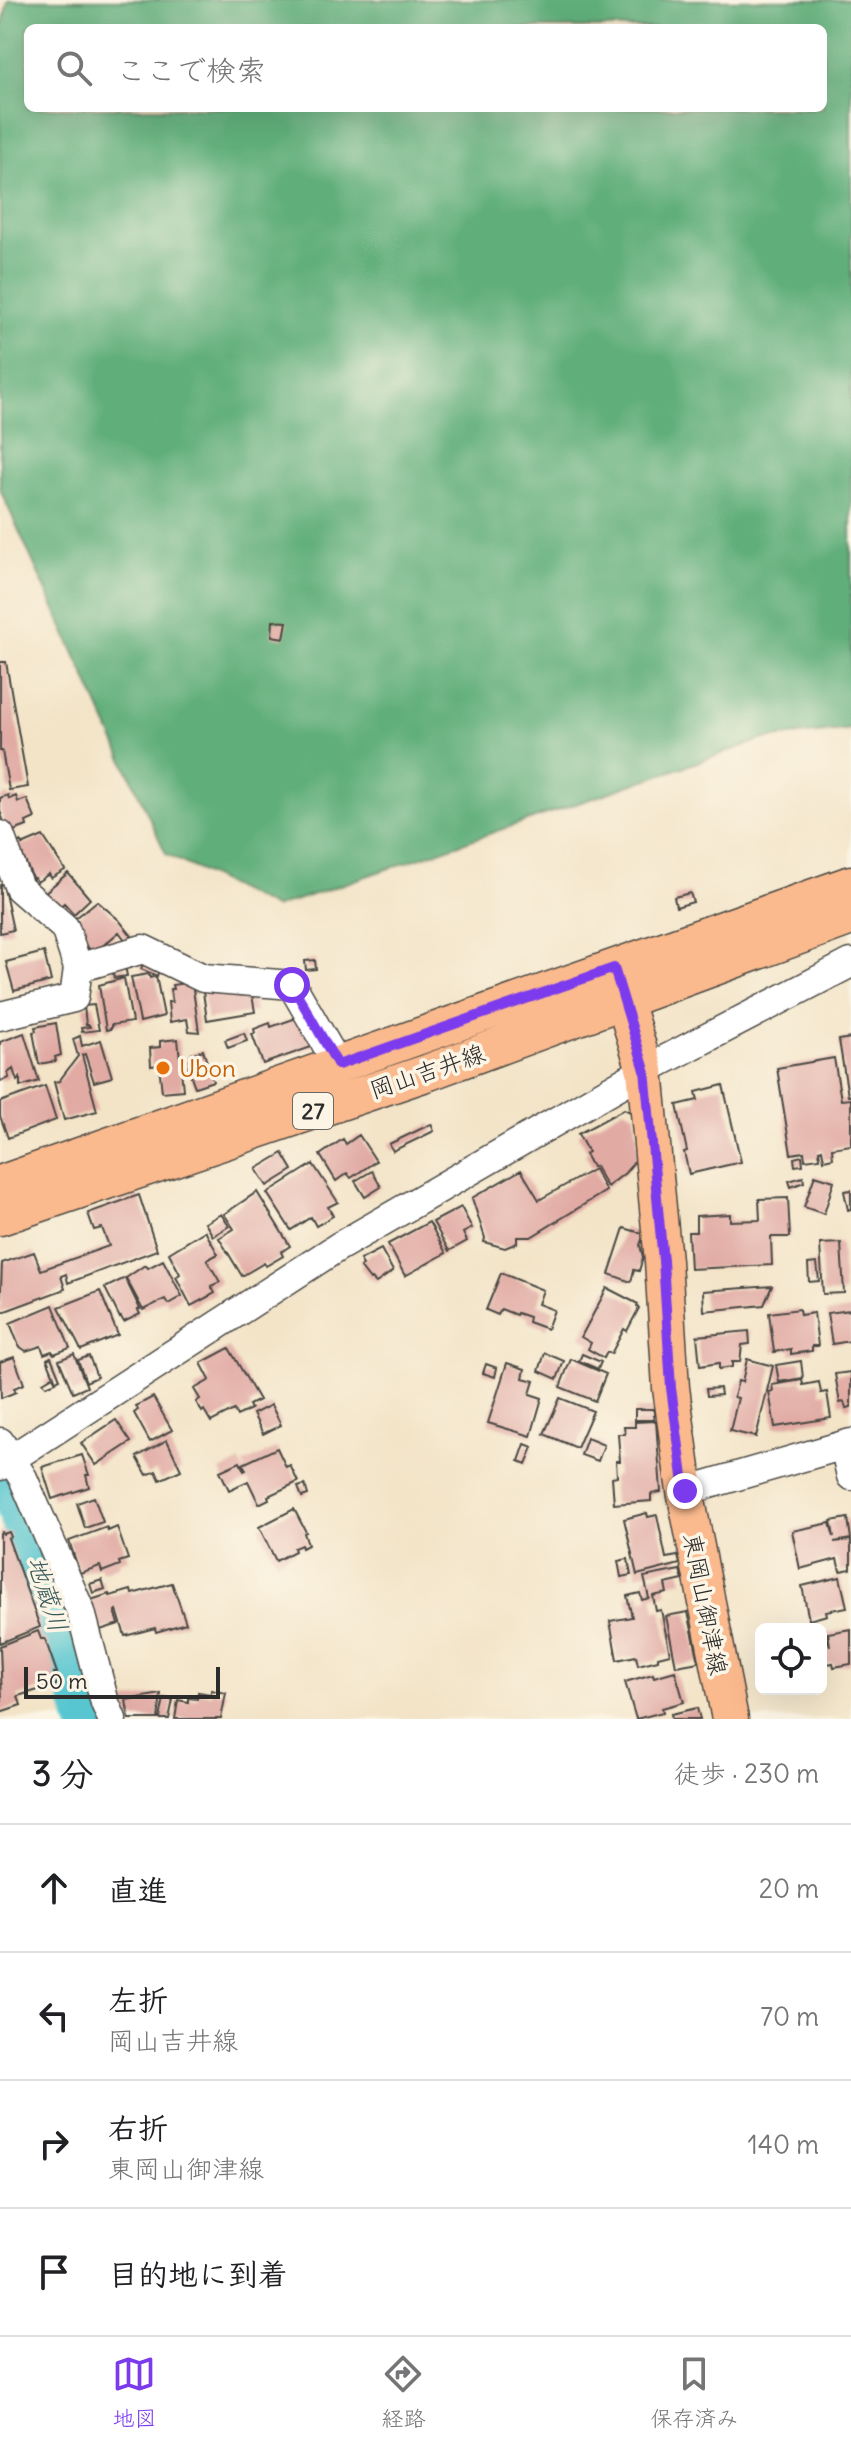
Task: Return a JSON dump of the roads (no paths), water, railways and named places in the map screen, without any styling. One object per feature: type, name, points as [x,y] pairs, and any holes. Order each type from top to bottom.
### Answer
[{"type":"main road","name":"岡山吉井線","points":[[0,1217],[429,1072],[619,984],[851,884]]},
{"type":"main road","name":"岡山吉井線","points":[[0,1184],[338,1065],[851,917]]},
{"type":"main road","name":"東岡山御津線","points":[[619,984],[645,1070],[671,1388],[685,1491],[730,1719]]},
{"type":"street","points":[[0,835],[19,888],[65,928],[78,968],[74,998],[0,1016]]},
{"type":"street","points":[[78,968],[143,949],[203,978],[292,985],[338,1065]]},
{"type":"street","points":[[112,1719],[81,1612],[23,1478],[4,1456],[338,1247],[645,1070],[851,963]]},
{"type":"street","points":[[685,1491],[848,1444],[851,1476]]},
{"type":"waterway","name":"地蔵川","points":[[0,1471],[18,1503],[68,1646],[89,1719]]},
{"type":"place","name":"Ubon","points":[[163,1068]]}]
